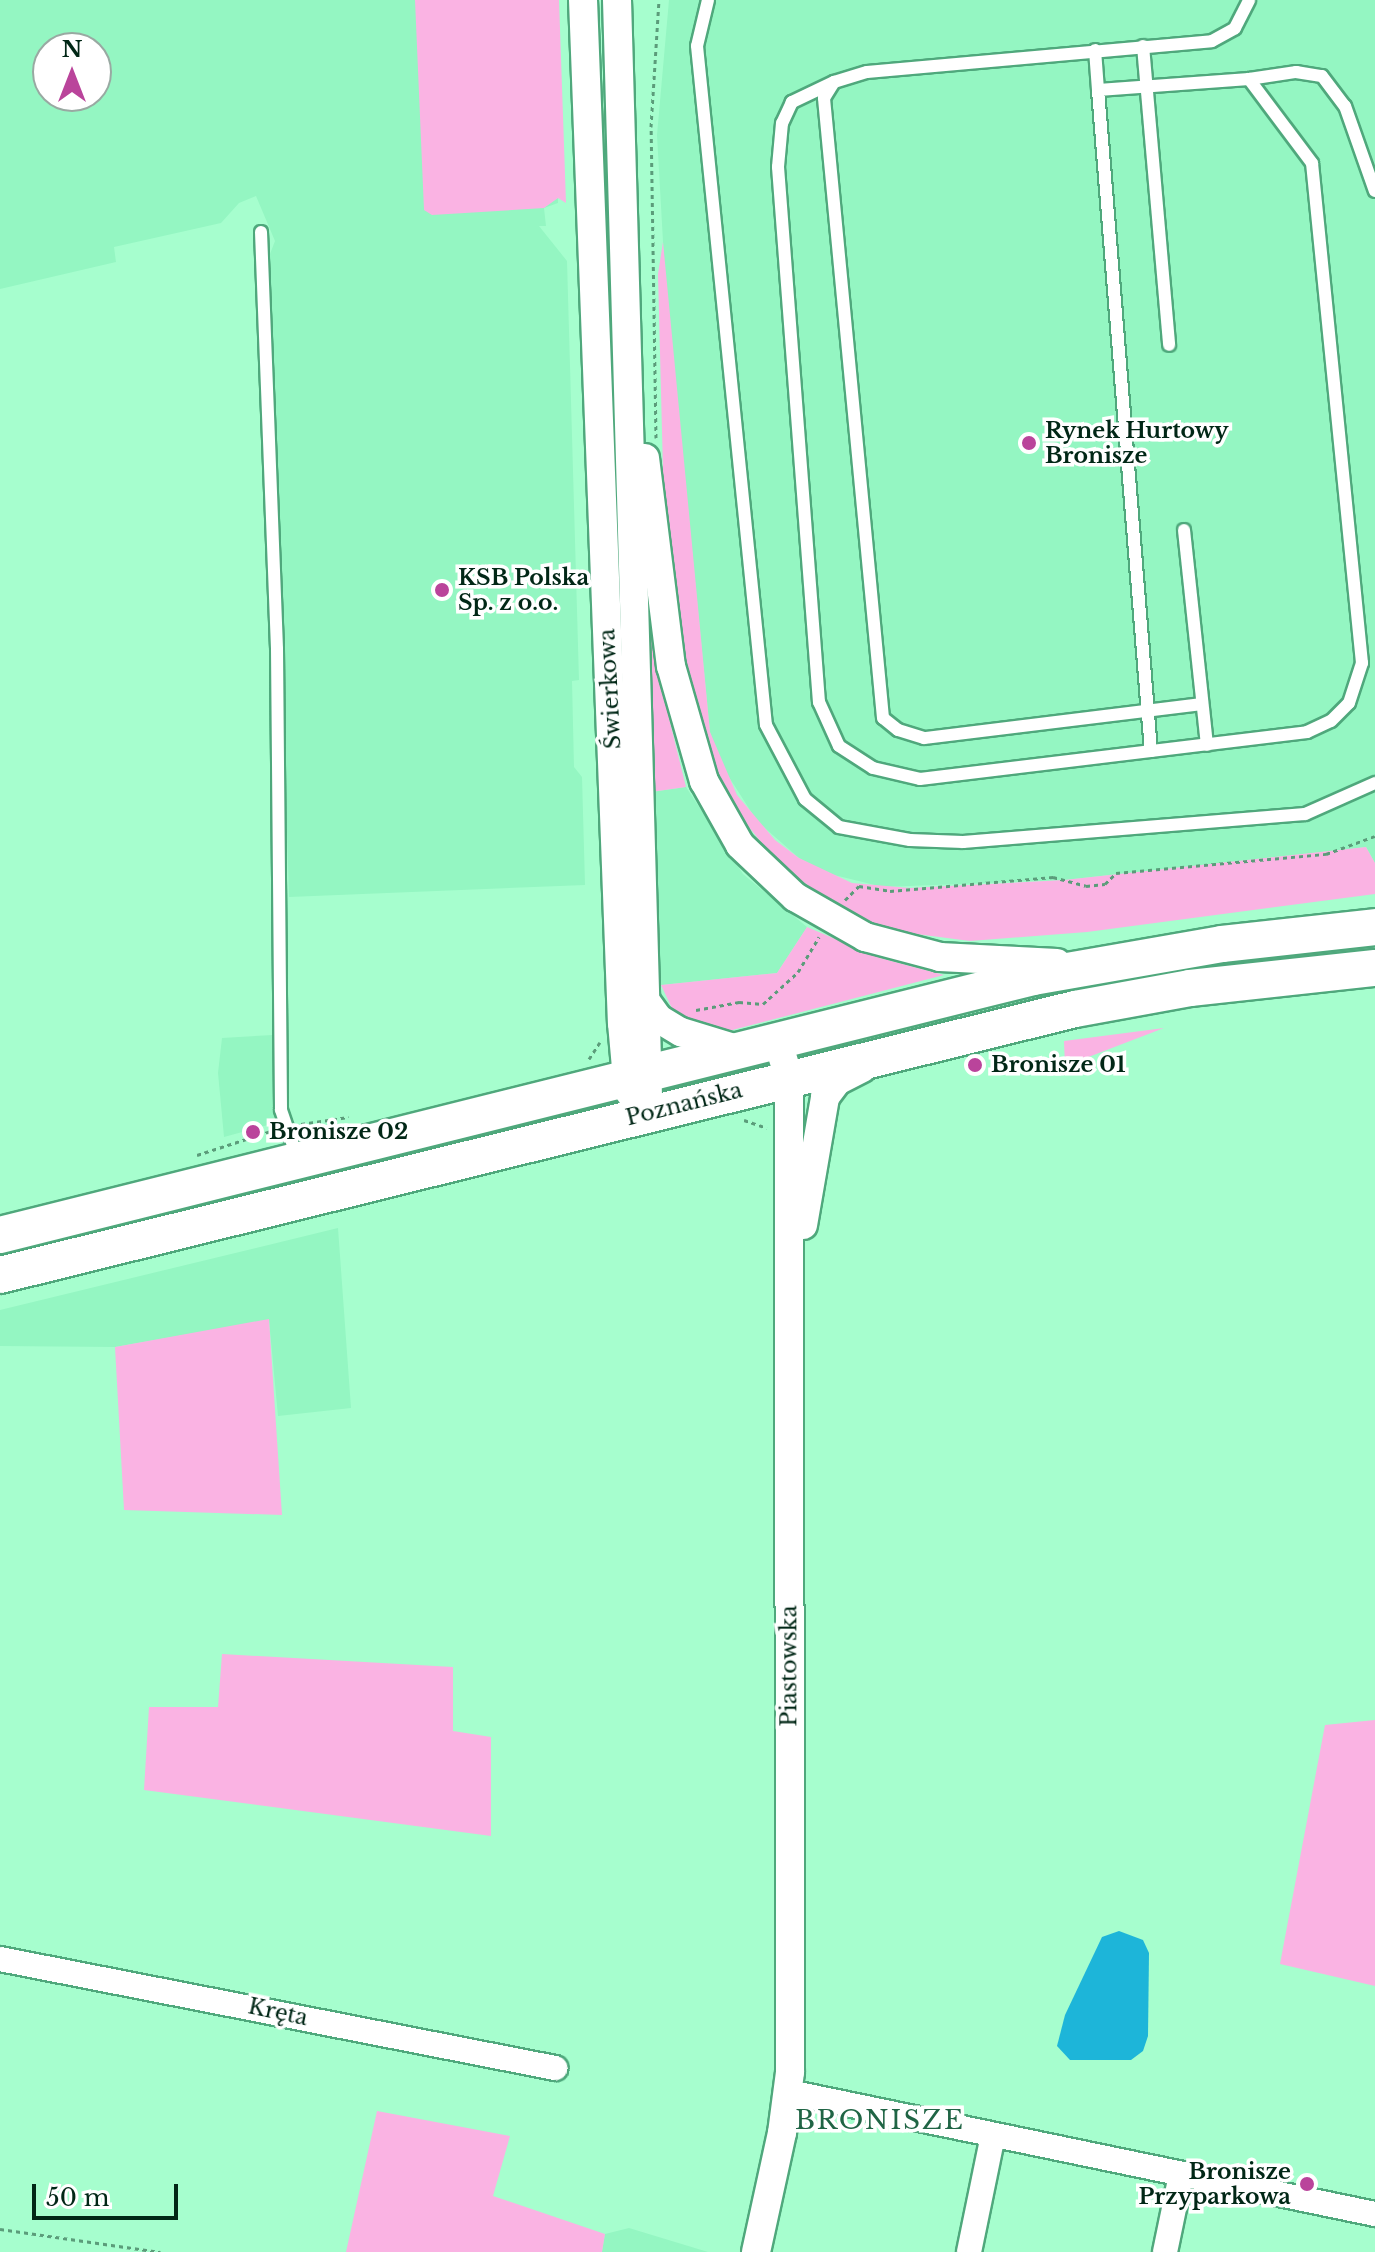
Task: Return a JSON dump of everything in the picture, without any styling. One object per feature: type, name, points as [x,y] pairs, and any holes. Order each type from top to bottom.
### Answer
[{"type":"main road","name":"Poznańska","points":[[0,1235],[291,1143],[637,1074],[1094,965],[1375,927]]},
{"type":"main road","name":"Poznańska","points":[[0,1275],[1075,1009],[1190,988],[1375,968]]},
{"type":"street","name":"Świerkowa","points":[[583,0],[592,349],[637,1074]]},
{"type":"street","name":"Świerkowa","points":[[617,0],[627,294],[628,482],[645,1000],[632,1100],[644,1114]]},
{"type":"street","points":[[627,294],[671,666],[704,781],[740,845],[795,897],[865,937],[940,957],[1094,965]]},
{"type":"street","points":[[645,1000],[659,1019],[681,1032],[737,1049]]},
{"type":"street","name":"Piastowska","points":[[756,2252],[789,2092],[789,1078],[777,1039]]},
{"type":"street","points":[[789,1333],[825,1097],[837,1081],[892,1052]]},
{"type":"street","name":"Kręta","points":[[0,1959],[555,2068]]},
{"type":"street","points":[[789,2092],[1375,2214]]},
{"type":"street","points":[[969,2252],[993,2135]]},
{"type":"street","points":[[1165,2252],[1181,2175]]},
{"type":"lane","points":[[708,0],[697,46],[766,725],[805,799],[839,827],[910,840],[963,842],[1305,814],[1375,783]]},
{"type":"lane","points":[[704,18],[715,0]]},
{"type":"lane","points":[[1249,0],[1240,23],[1218,39],[867,72],[834,82],[792,102],[782,123],[778,167],[819,702],[839,746],[873,768],[920,779],[1307,732],[1331,721],[1349,703],[1362,663],[1312,163],[1249,79]]},
{"type":"lane","points":[[1143,46],[1169,345]]},
{"type":"lane","points":[[1095,50],[1151,751]]},
{"type":"lane","points":[[1098,90],[1249,79],[1296,72],[1322,76],[1345,106],[1375,191]]},
{"type":"lane","points":[[834,82],[824,98],[883,718],[898,730],[924,738],[1202,704]]},
{"type":"lane","points":[[261,232],[283,893],[279,1048],[291,1143]]},
{"type":"lane","points":[[1184,530],[1207,745]]},
{"type":"path","points":[[657,451],[651,127],[659,0]]},
{"type":"path","points":[[842,903],[859,886],[890,891],[1053,877],[1086,886],[1105,884],[1116,873],[1326,854],[1375,836]]},
{"type":"path","points":[[693,1011],[739,1002],[763,1004],[798,972],[823,931]]},
{"type":"path","points":[[581,1063],[592,1057],[602,1034]]},
{"type":"path","points":[[193,1157],[291,1143],[358,1116]]},
{"type":"path","points":[[0,2229],[160,2252]]},
{"type":"shaded area","points":[[0,0],[553,0],[558,203],[544,208],[546,226],[539,226],[567,261],[579,680],[572,681],[574,767],[582,777],[585,885],[289,897],[270,254],[275,241],[256,196],[239,203],[221,223],[114,247],[116,262],[0,289]]},
{"type":"shaded area","points":[[415,0],[559,0],[566,203],[558,198],[544,208],[432,215],[424,210]]},
{"type":"shaded area","name":"Rynek Hurtowy Bronisze","points":[[669,0],[1375,0],[1375,863],[1366,847],[1064,880],[883,887],[826,873],[799,858],[757,821],[720,763],[710,732],[665,277],[657,135]]},
{"type":"shaded area","points":[[663,242],[710,732],[737,795],[775,840],[799,858],[852,883],[910,888],[1064,880],[1366,847],[1375,863],[1375,894],[1087,932],[970,941],[878,929],[831,903],[777,862],[744,821],[711,761],[685,659],[664,510],[658,274]]},
{"type":"shaded area","points":[[640,529],[667,710],[686,787],[651,792]]},
{"type":"shaded area","points":[[686,787],[743,874],[807,927],[777,973],[661,985],[651,792]]},
{"type":"shaded area","points":[[807,927],[880,958],[944,975],[717,1034],[679,1023],[661,985],[777,973]]},
{"type":"shaded area","points":[[1164,1028],[1065,1066],[1064,1041]]},
{"type":"shaded area","points":[[273,1035],[275,1123],[224,1137],[218,1073],[222,1038]]},
{"type":"shaded area","points":[[741,1063],[758,1066],[696,1085],[677,1084]]},
{"type":"shaded area","points":[[338,1228],[351,1408],[278,1416],[269,1320],[115,1347],[0,1346],[0,1310]]},
{"type":"shaded area","points":[[269,1319],[282,1515],[124,1510],[115,1347]]},
{"type":"shaded area","points":[[222,1654],[453,1667],[453,1731],[491,1737],[491,1836],[144,1790],[149,1707],[218,1707]]},
{"type":"shaded area","points":[[1375,1720],[1375,1986],[1280,1964],[1325,1725]]},
{"type":"shaded area","points":[[377,2111],[510,2136],[493,2196],[605,2234],[602,2252],[346,2252]]},
{"type":"shaded area","points":[[629,2228],[708,2252],[602,2252],[605,2234]]},
{"type":"water","points":[[1119,1931],[1143,1940],[1149,1953],[1148,2036],[1143,2051],[1131,2060],[1070,2060],[1057,2046],[1065,2015],[1102,1937]]},
{"type":"place","name":"Rynek Hurtowy Bronisze","points":[[1029,443]]},
{"type":"place","name":"KSB Polska Sp. z o.o.","points":[[442,590]]},
{"type":"place","name":"Bronisze 01","points":[[975,1065]]},
{"type":"place","name":"Bronisze 02","points":[[253,1132]]},
{"type":"place","name":"Bronisze Przyparkowa","points":[[1307,2184]]},
{"type":"district","name":"BRONISZE","points":[[880,2121]]}]
